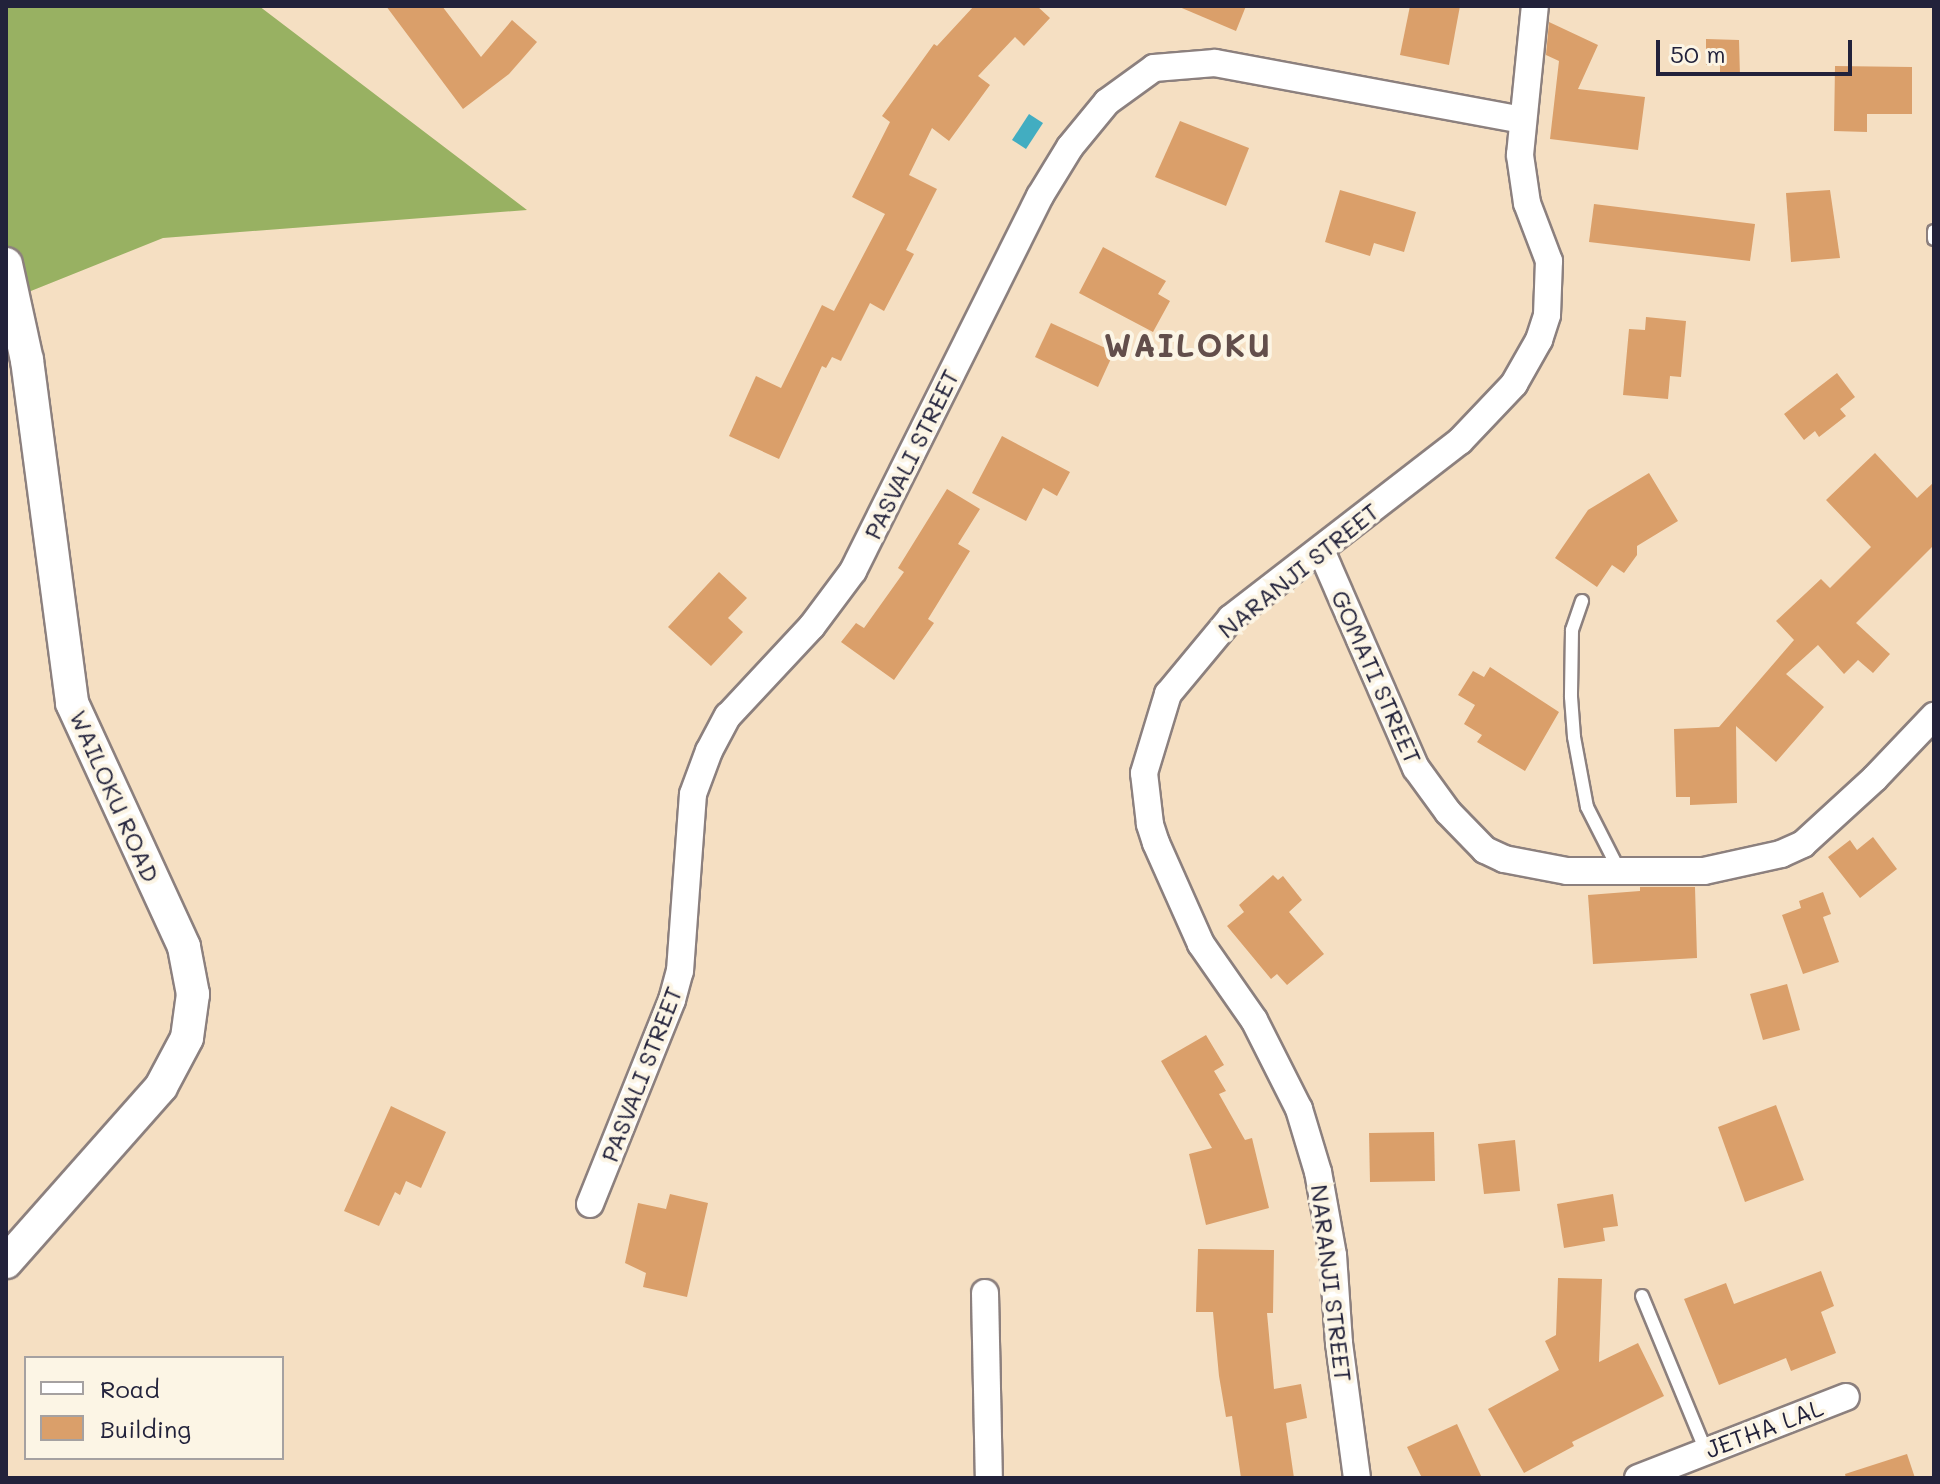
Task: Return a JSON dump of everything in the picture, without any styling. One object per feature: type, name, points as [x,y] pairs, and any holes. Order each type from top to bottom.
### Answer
[{"type":"street","name":"NARANJI STREET","points":[[1357,1478],[1339,1343],[1333,1255],[1318,1172],[1299,1109],[1254,1020],[1201,944],[1156,843],[1150,824],[1144,773],[1168,694],[1231,618],[1460,441],[1514,384],[1539,340],[1547,315],[1549,261],[1527,203],[1520,155],[1535,6]]},
{"type":"street","name":"PASVALI STREET","points":[[590,1204],[680,971],[693,794],[709,751],[728,716],[812,626],[853,571],[1040,196],[1070,147],[1107,102],[1154,68],[1215,63],[1522,120]]},
{"type":"street","name":"WAILOKU ROAD","points":[[6,264],[27,360],[72,703],[184,947],[193,994],[187,1038],[161,1087],[6,1262]]},
{"type":"street","name":"GOMATI STREET","points":[[1321,550],[1416,768],[1448,812],[1485,850],[1504,859],[1567,871],[1704,871],[1746,864],[1803,844],[1875,778],[1934,716]]},
{"type":"street","points":[[985,1293],[989,1478]]},
{"type":"street","name":"JETHA LAL","points":[[1638,1478],[1705,1449],[1846,1397]]},
{"type":"lane","points":[[1934,231],[1934,239]]},
{"type":"lane","points":[[1582,601],[1572,630],[1574,737],[1587,807],[1619,870]]},
{"type":"lane","points":[[1642,1296],[1705,1449]]},
{"type":"green space","points":[[6,6],[259,6],[527,210],[163,238],[6,301]]},
{"type":"water","points":[[1029,114],[1043,123],[1026,149],[1012,140]]},
{"type":"building","points":[[386,6],[442,6],[481,57],[512,20],[537,42],[509,74],[463,109]]},
{"type":"building","points":[[974,6],[1037,6],[1050,18],[1024,46],[1015,37],[978,76],[990,85],[949,141],[932,128],[909,175],[937,189],[906,250],[914,254],[884,311],[870,303],[841,361],[832,357],[826,368],[822,366],[779,459],[729,436],[756,376],[781,388],[822,305],[834,311],[885,214],[852,197],[890,122],[882,116],[934,44],[937,46]]},
{"type":"building","points":[[1177,6],[1246,6],[1236,31]]},
{"type":"building","points":[[1410,6],[1460,6],[1449,65],[1400,55]]},
{"type":"building","points":[[1549,22],[1598,45],[1578,89],[1645,97],[1638,150],[1550,139],[1559,61],[1546,55]]},
{"type":"building","points":[[1706,39],[1739,40],[1740,76],[1720,75],[1720,65],[1706,65]]},
{"type":"building","points":[[1835,66],[1912,67],[1912,114],[1867,114],[1867,132],[1834,131]]},
{"type":"building","points":[[1180,121],[1249,148],[1226,206],[1155,177]]},
{"type":"building","points":[[1340,190],[1416,212],[1404,252],[1374,243],[1370,256],[1325,242]]},
{"type":"building","points":[[1830,190],[1840,258],[1791,262],[1786,193]]},
{"type":"building","points":[[1594,204],[1755,224],[1750,261],[1589,242]]},
{"type":"building","points":[[1103,247],[1166,281],[1158,294],[1170,301],[1153,332],[1079,293]]},
{"type":"building","points":[[1646,317],[1686,321],[1681,377],[1670,376],[1668,399],[1623,395],[1629,329],[1645,330]]},
{"type":"building","points":[[1051,323],[1114,352],[1098,387],[1035,357]]},
{"type":"building","points":[[1837,373],[1855,397],[1840,409],[1846,416],[1819,437],[1815,431],[1804,440],[1784,414]]},
{"type":"building","points":[[1002,436],[1070,472],[1057,496],[1043,488],[1026,521],[972,493]]},
{"type":"building","points":[[1875,453],[1917,498],[1934,482],[1934,545],[1856,623],[1890,654],[1873,673],[1858,660],[1844,674],[1818,645],[1786,674],[1824,707],[1776,762],[1736,726],[1737,803],[1690,805],[1690,797],[1676,797],[1674,729],[1719,727],[1794,640],[1776,621],[1821,579],[1830,588],[1871,547],[1826,500]]},
{"type":"building","points":[[1649,473],[1678,521],[1637,546],[1637,555],[1624,573],[1612,565],[1597,587],[1555,558],[1588,510]]},
{"type":"building","points":[[947,489],[980,509],[958,544],[970,551],[928,619],[934,623],[894,680],[841,642],[856,623],[864,628],[904,572],[898,568]]},
{"type":"building","points":[[719,572],[747,598],[728,618],[743,632],[711,666],[668,627]]},
{"type":"building","points":[[1490,667],[1559,712],[1525,771],[1477,742],[1482,735],[1464,724],[1475,705],[1458,695],[1473,671],[1484,677]]},
{"type":"building","points":[[1873,837],[1897,869],[1860,898],[1828,857],[1850,840],[1857,850]]},
{"type":"building","points":[[1273,875],[1278,880],[1283,876],[1302,900],[1289,912],[1324,954],[1287,985],[1277,974],[1271,979],[1227,926],[1244,912],[1239,905]]},
{"type":"building","points":[[1640,887],[1695,887],[1697,958],[1593,964],[1588,895],[1640,891]]},
{"type":"building","points":[[1823,892],[1831,914],[1823,917],[1839,962],[1803,974],[1782,915],[1801,908],[1799,901]]},
{"type":"building","points":[[1787,984],[1800,1030],[1763,1040],[1750,994]]},
{"type":"building","points":[[1206,1035],[1224,1065],[1214,1071],[1226,1091],[1219,1094],[1245,1140],[1252,1138],[1269,1208],[1206,1225],[1189,1154],[1212,1148],[1161,1061]]},
{"type":"building","points":[[1776,1105],[1804,1180],[1745,1202],[1718,1127]]},
{"type":"building","points":[[391,1106],[446,1132],[421,1188],[406,1181],[400,1195],[395,1192],[379,1226],[344,1211]]},
{"type":"building","points":[[1434,1132],[1435,1181],[1370,1182],[1369,1133]]},
{"type":"building","points":[[1515,1140],[1520,1191],[1484,1194],[1478,1144]]},
{"type":"building","points":[[670,1194],[708,1203],[687,1297],[643,1287],[646,1273],[625,1263],[638,1203],[666,1209]]},
{"type":"building","points":[[1613,1194],[1618,1226],[1603,1228],[1605,1241],[1564,1248],[1557,1204]]},
{"type":"building","points":[[1198,1249],[1274,1250],[1273,1313],[1267,1313],[1274,1389],[1301,1384],[1307,1418],[1286,1423],[1294,1478],[1241,1478],[1232,1416],[1226,1417],[1219,1376],[1213,1312],[1196,1312]]},
{"type":"building","points":[[1821,1271],[1834,1306],[1821,1312],[1836,1353],[1791,1371],[1786,1358],[1719,1385],[1684,1299],[1726,1283],[1734,1304]]},
{"type":"building","points":[[1558,1278],[1602,1279],[1599,1362],[1638,1343],[1664,1396],[1572,1442],[1574,1446],[1524,1473],[1488,1409],[1559,1370],[1545,1341],[1556,1335]]},
{"type":"building","points":[[1457,1424],[1482,1478],[1422,1478],[1407,1447]]},
{"type":"building","points":[[1907,1454],[1915,1478],[1846,1478],[1845,1474]]},
{"type":"district","name":"WAILOKU","points":[[1188,344]]}]
